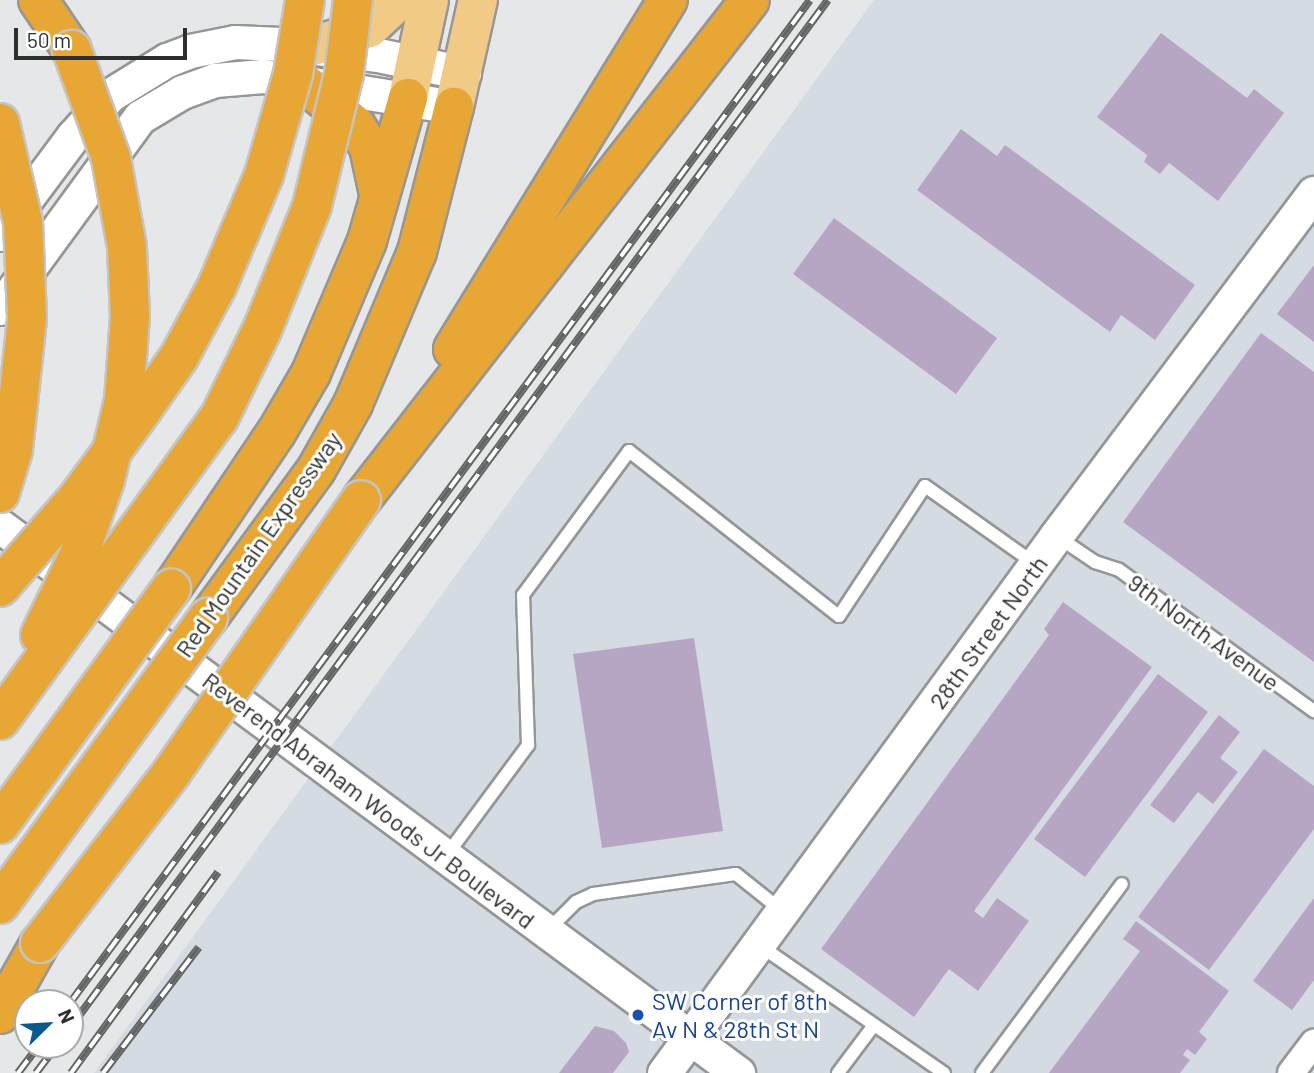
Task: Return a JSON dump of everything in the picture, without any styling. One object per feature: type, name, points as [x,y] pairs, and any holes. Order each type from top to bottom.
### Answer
[{"type":"highway","points":[[0,708],[79,555],[105,480],[121,413],[130,329],[127,247],[111,158],[72,50],[38,0]]},
{"type":"highway","points":[[0,587],[79,496],[142,410],[179,357],[217,286],[264,175],[293,74],[304,0]]},
{"type":"highway","points":[[0,720],[219,418],[262,330],[312,206],[344,74],[353,0]]},
{"type":"highway","points":[[361,500],[668,0]]},
{"type":"highway","points":[[0,991],[172,772],[361,500],[750,0]]},
{"type":"highway","points":[[307,65],[356,125],[369,148],[380,199]]},
{"type":"highway","name":"Red Mountain Expressway","points":[[0,824],[171,589],[276,433],[311,373],[349,289],[380,199],[412,80]]},
{"type":"highway","name":"Red Mountain Expressway","points":[[0,904],[316,470],[353,404],[417,252],[459,90]]},
{"type":"highway","points":[[0,123],[23,222],[27,319],[13,450],[0,493]]},
{"type":"highway","points":[[0,1014],[40,943]]},
{"type":"main road","points":[[307,65],[369,28],[399,0]]},
{"type":"main road","points":[[412,80],[429,0]]},
{"type":"main road","points":[[459,90],[478,0]]},
{"type":"street","points":[[0,234],[89,116],[129,81],[167,60],[209,46],[253,41],[307,65],[412,80],[459,90]]},
{"type":"street","points":[[0,308],[140,117],[182,92],[215,80],[264,76],[307,65]]},
{"type":"street","name":"28th Street North","points":[[664,1073],[1056,536],[1314,193]]},
{"type":"street","name":"Reverend Abraham Woods Jr Boulevard","points":[[0,526],[738,1073]]},
{"type":"street","points":[[1291,1073],[1314,1043]]},
{"type":"lane","points":[[445,856],[528,745],[523,596],[629,451],[839,616],[925,486],[1036,565]]},
{"type":"lane","name":"9th North Avenue","points":[[1056,536],[1095,562],[1119,570],[1314,711]]},
{"type":"lane","points":[[547,931],[576,902],[593,894],[736,874],[784,912]]},
{"type":"lane","points":[[982,1073],[1122,884]]},
{"type":"lane","points":[[759,945],[944,1073]]},
{"type":"lane","points":[[838,1073],[874,1025]]},
{"type":"shaded area","points":[[874,0],[1314,0],[1314,1073],[94,1073]]},
{"type":"building","points":[[1161,33],[1247,98],[1254,89],[1284,113],[1218,201],[1169,163],[1160,174],[1144,162],[1147,155],[1097,117]]},
{"type":"building","points":[[961,129],[997,156],[1005,145],[1195,285],[1155,340],[1121,315],[1110,332],[917,190]]},
{"type":"building","points":[[834,218],[997,338],[956,394],[793,274]]},
{"type":"building","points":[[1314,265],[1314,342],[1277,314]]},
{"type":"building","points":[[1261,333],[1314,372],[1314,662],[1123,522]]},
{"type":"building","points":[[1063,602],[1152,667],[974,911],[983,918],[997,898],[1029,921],[978,991],[949,969],[914,1017],[821,949],[1049,635],[1044,629]]},
{"type":"building","points":[[694,638],[723,831],[602,848],[573,654]]},
{"type":"building","points":[[1158,674],[1208,712],[1085,877],[1034,839]]},
{"type":"building","points":[[1219,715],[1240,732],[1220,758],[1238,772],[1213,804],[1198,792],[1174,823],[1150,805]]},
{"type":"building","points":[[1264,749],[1314,786],[1314,829],[1209,970],[1138,917]]},
{"type":"building","points":[[1314,898],[1314,980],[1292,1010],[1253,981]]},
{"type":"building","points":[[1136,921],[1229,991],[1199,1032],[1207,1039],[1195,1055],[1187,1049],[1183,1055],[1190,1060],[1180,1073],[1049,1073],[1140,951],[1123,939]]},
{"type":"building","points":[[595,1026],[614,1031],[626,1043],[629,1052],[613,1073],[559,1073]]},
{"type":"railway","points":[[80,989],[810,0]]},
{"type":"railway","points":[[84,1009],[828,0]]},
{"type":"railway","points":[[71,1073],[218,872]]},
{"type":"railway","points":[[103,1073],[199,947]]},
{"type":"railway","points":[[18,1073],[28,1059]]},
{"type":"railway","points":[[36,1073],[46,1059]]},
{"type":"place","name":"SW Corner of 8th Av N & 28th St N","points":[[638,1015]]}]
